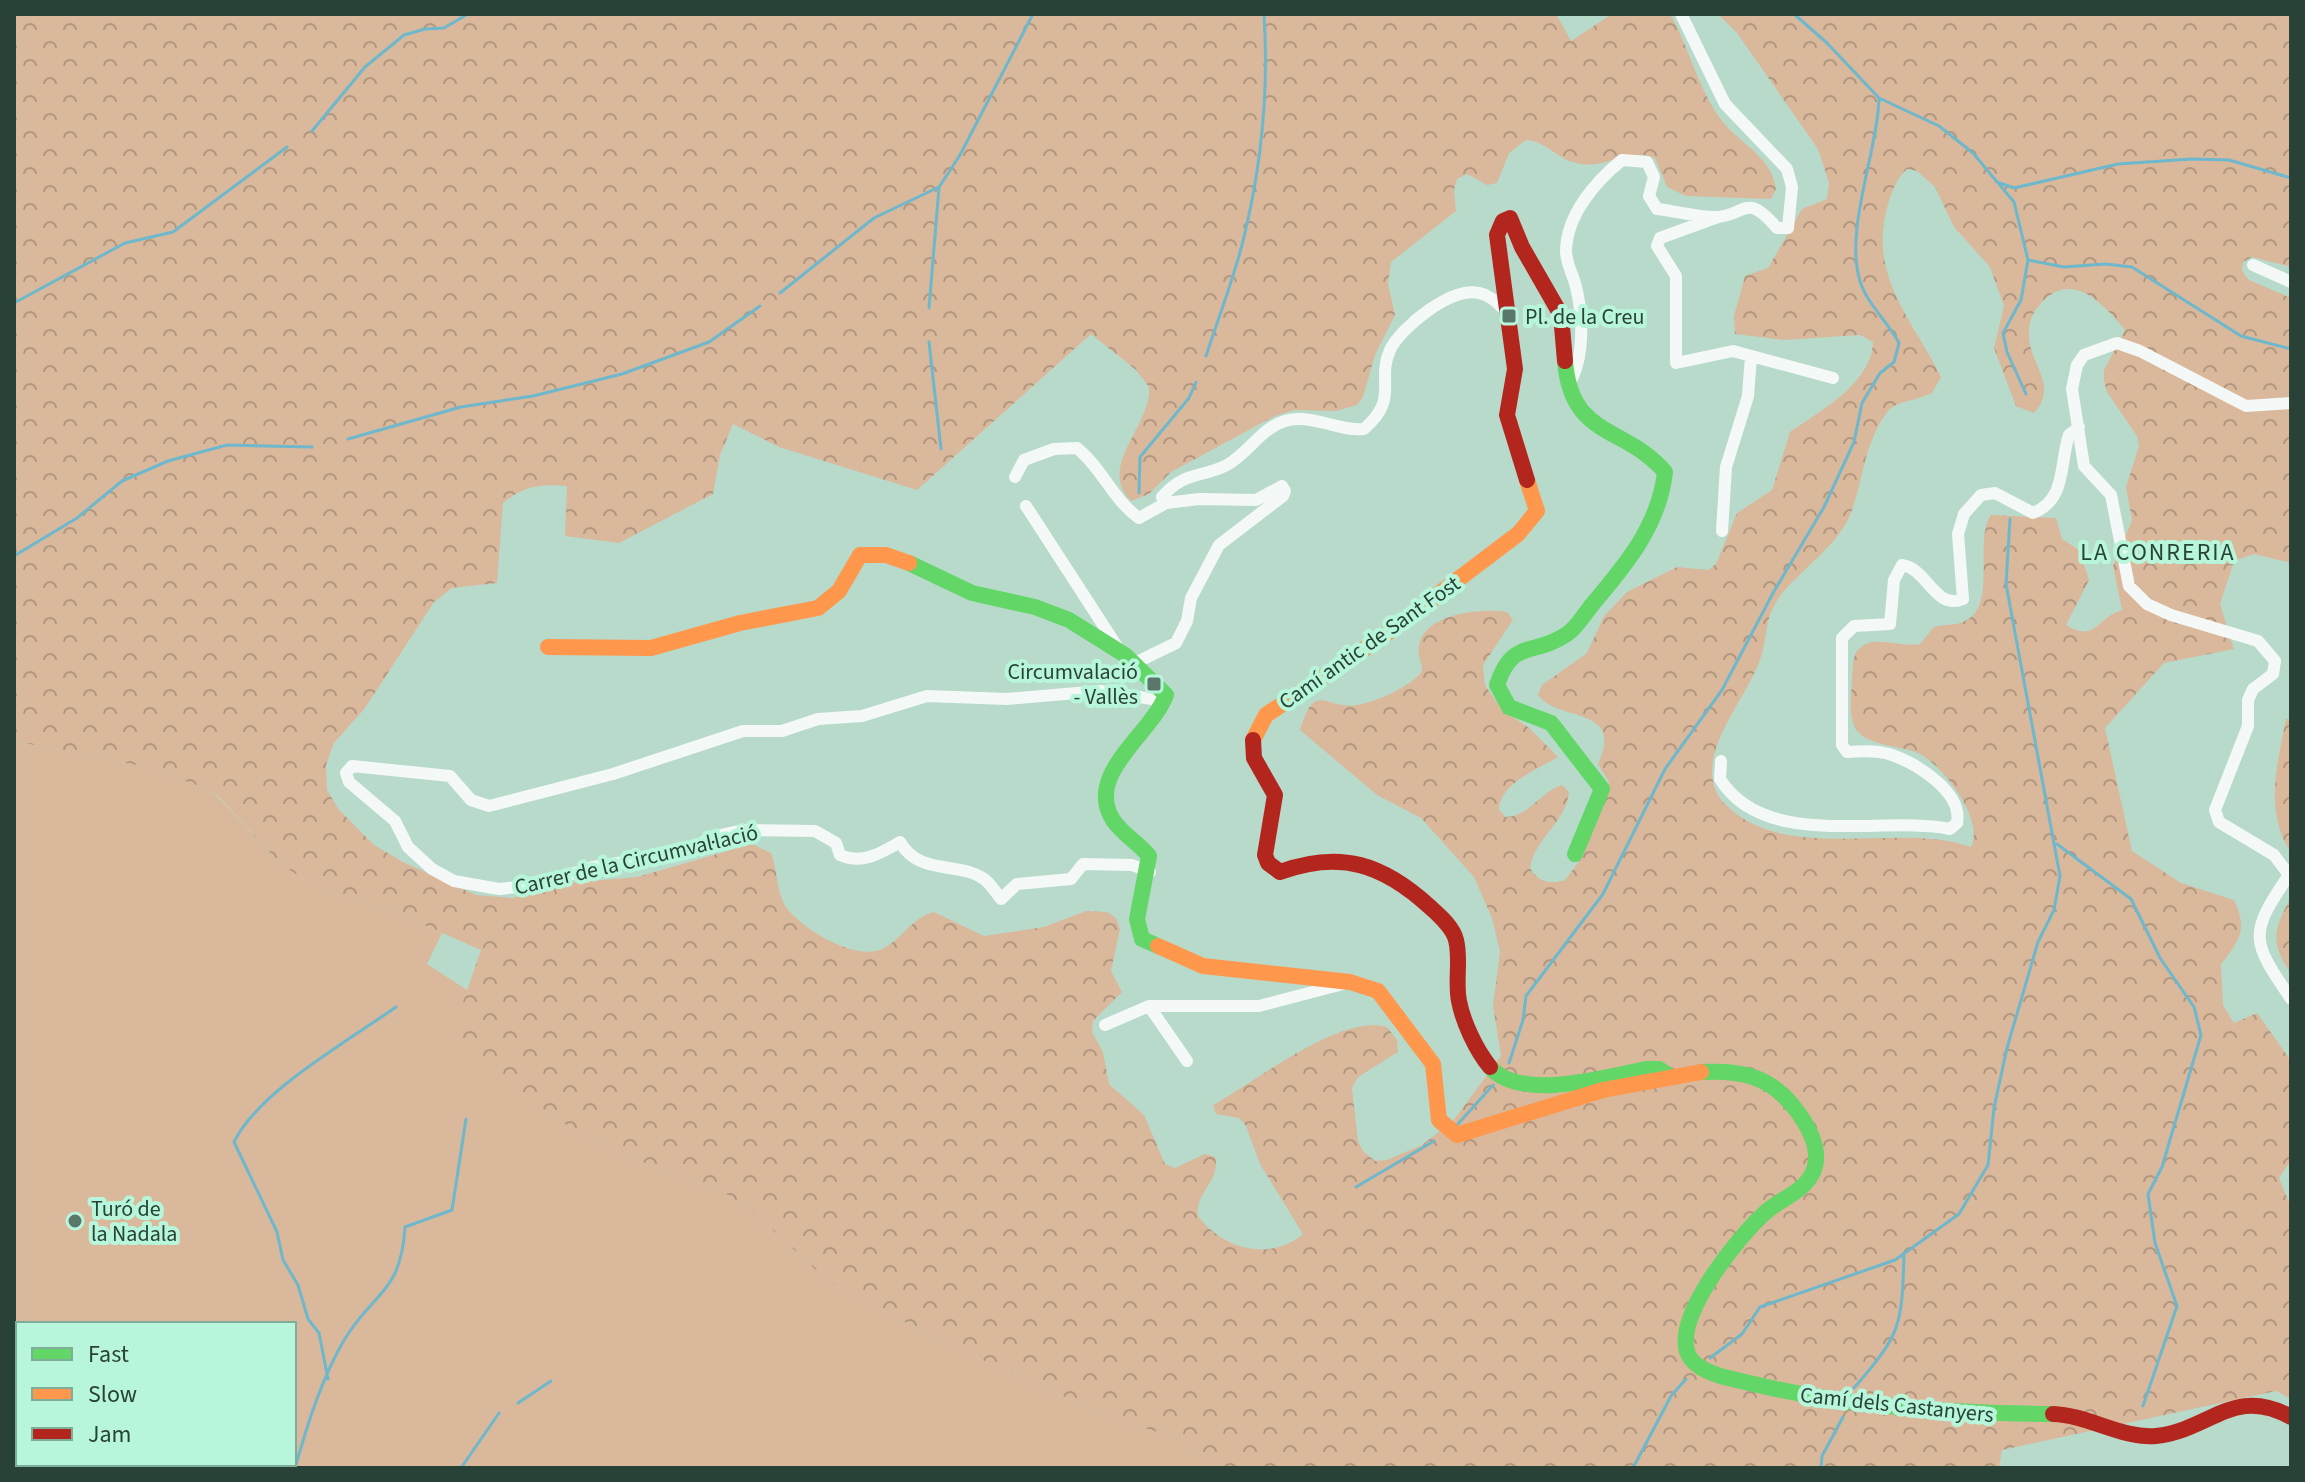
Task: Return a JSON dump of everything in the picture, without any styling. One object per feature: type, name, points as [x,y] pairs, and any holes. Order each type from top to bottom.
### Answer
[{"type":"street","points":[[1681,14],[1725,104],[1787,169],[1792,187],[1788,228],[1777,228],[1764,214],[1750,208],[1739,208],[1660,238],[1657,246],[1676,276],[1676,363],[1733,351],[1833,378]]},
{"type":"street","points":[[1569,384],[1581,341],[1579,306],[1566,250],[1571,223],[1601,177],[1622,160],[1647,162],[1654,177],[1649,196],[1657,209],[1718,217]]},
{"type":"street","points":[[1166,503],[1162,497],[1181,479],[1226,466],[1278,422],[1299,419],[1348,430],[1364,429],[1383,406],[1387,391],[1386,363],[1405,328],[1456,296],[1470,292],[1496,292],[1497,235],[1503,221],[1510,218],[1522,247],[1561,315],[1573,402],[1594,424],[1653,458],[1665,472],[1665,490],[1648,529],[1608,587],[1566,636],[1539,645],[1520,647],[1503,662],[1497,685],[1509,707],[1551,723],[1602,789],[1575,854]]},
{"type":"street","points":[[2253,265],[2291,282]]},
{"type":"street","name":"Camí antic de Sant Fost","points":[[1496,292],[1505,310],[1515,369],[1507,415],[1536,500],[1534,518],[1518,534],[1382,637],[1266,715],[1254,735],[1252,746],[1254,758],[1275,795],[1265,855],[1273,869],[1280,872],[1313,860],[1378,868],[1408,887],[1443,919],[1456,938],[1459,1002],[1481,1056],[1496,1074],[1519,1082],[1546,1084],[1580,1083],[1646,1069],[1666,1072],[1670,1077]]},
{"type":"street","points":[[2291,403],[2257,407],[2234,402],[2140,351],[2117,343],[2094,348],[2077,365],[2072,389],[2084,466],[2111,495],[2124,574],[2137,596],[2184,620],[2258,641],[2275,661],[2273,674],[2253,689],[2248,700],[2248,726],[2215,810],[2219,822],[2274,855],[2289,875],[2262,914],[2259,938],[2261,951],[2291,999]]},
{"type":"street","points":[[1722,531],[1726,467],[1748,396],[1751,356]]},
{"type":"street","points":[[1721,761],[1720,779],[1745,805],[1795,824],[1867,828],[1921,823],[1950,829],[1957,823],[1959,815],[1952,800],[1927,774],[1892,755],[1847,752],[1842,745],[1842,638],[1854,626],[1890,624],[1894,580],[1902,565],[1911,566],[1945,600],[1954,603],[1963,599],[1958,534],[1964,514],[1981,495],[1995,493],[2033,513],[2045,508],[2056,496],[2069,435],[2079,427]]},
{"type":"street","points":[[1015,477],[1024,460],[1054,449],[1077,448],[1092,460],[1126,510],[1139,518],[1166,503],[1199,499],[1256,500],[1282,486],[1285,491],[1283,496],[1219,545],[1191,598],[1187,621],[1176,643],[1128,658]]},
{"type":"street","points":[[1026,506],[1128,658]]},
{"type":"street","points":[[548,647],[651,648],[740,623],[818,608],[839,591],[860,555],[871,552],[923,570],[965,591],[1060,616],[1128,658],[1161,688],[1165,701],[1158,717],[1122,752],[1106,790],[1107,809],[1113,820],[1141,844],[1149,856],[1150,872],[1136,914],[1137,931],[1142,939],[1203,966],[1251,974],[1350,982]]},
{"type":"street","name":"Carrer de la Circumval·lació","points":[[1150,872],[1116,863],[1083,864],[1071,879],[1017,884],[1001,899],[983,878],[926,864],[905,852],[900,842],[878,855],[851,860],[840,855],[836,843],[815,831],[776,829],[712,837],[687,852],[593,867],[538,885],[499,889],[454,881],[432,869],[408,847],[395,821],[349,782],[346,773],[352,766],[450,776],[471,800],[489,806],[613,774],[743,731],[782,731],[818,719],[862,716],[927,696],[1007,699],[1100,691],[1165,701]]},
{"type":"street","points":[[1105,1025],[1149,1006],[1259,1006],[1350,982]]},
{"type":"street","name":"Camí dels Castanyers","points":[[1350,982],[1378,991],[1426,1052],[1437,1077],[1439,1120],[1457,1135],[1475,1134],[1555,1104],[1670,1077],[1719,1070],[1743,1072],[1767,1081],[1797,1112],[1816,1153],[1814,1169],[1806,1183],[1753,1226],[1719,1269],[1690,1317],[1684,1332],[1684,1348],[1692,1360],[1705,1367],[1807,1398],[1888,1407],[2073,1415],[2153,1436],[2193,1428],[2241,1402],[2268,1404],[2291,1417]]},
{"type":"street","points":[[1149,1006],[1187,1061]]},
{"type":"green space","points":[[14,14],[1556,14],[1571,41],[1612,14],[1670,14],[1719,117],[1768,167],[1776,189],[1771,199],[1686,196],[1667,187],[1655,158],[1633,155],[1587,165],[1569,161],[1540,143],[1526,140],[1509,153],[1497,183],[1487,185],[1467,174],[1457,179],[1454,190],[1456,211],[1391,262],[1388,284],[1395,315],[1375,355],[1363,397],[1357,405],[1336,411],[1294,410],[1275,416],[1171,472],[1149,494],[1131,501],[1122,488],[1119,474],[1122,460],[1148,402],[1149,387],[1136,370],[1091,334],[917,490],[779,447],[733,424],[720,455],[713,494],[619,543],[565,536],[567,486],[540,486],[525,490],[503,503],[497,583],[452,588],[434,602],[365,708],[334,743],[326,765],[327,790],[339,810],[374,845],[403,862],[476,895],[512,898],[569,883],[637,877],[752,844],[771,853],[781,895],[794,916],[817,934],[860,951],[884,948],[913,923],[934,912],[984,936],[1044,927],[1086,911],[1107,912],[1116,918],[1120,929],[1111,971],[1122,992],[1093,1021],[1092,1032],[1103,1052],[1109,1084],[1144,1115],[1165,1164],[1175,1168],[1205,1154],[1215,1157],[1214,1173],[1198,1207],[1198,1216],[1208,1227],[1233,1244],[1247,1248],[1276,1248],[1303,1234],[1260,1164],[1246,1126],[1239,1118],[1216,1114],[1213,1105],[1322,1040],[1368,1025],[1387,1027],[1397,1040],[1398,1052],[1358,1077],[1352,1088],[1358,1141],[1363,1151],[1375,1161],[1387,1160],[1422,1145],[1453,1121],[1501,1056],[1493,1006],[1500,952],[1492,918],[1474,877],[1421,818],[1377,795],[1300,730],[1311,705],[1322,700],[1357,705],[1392,693],[1410,683],[1422,671],[1419,646],[1431,626],[1469,612],[1507,612],[1513,620],[1483,665],[1485,685],[1502,710],[1528,727],[1558,757],[1512,785],[1505,792],[1499,810],[1506,817],[1514,816],[1554,788],[1562,785],[1569,792],[1562,813],[1538,847],[1530,868],[1545,881],[1565,880],[1578,863],[1609,782],[1598,764],[1604,745],[1603,732],[1586,718],[1548,704],[1538,695],[1542,685],[1587,653],[1604,616],[1627,592],[1677,567],[1708,570],[1716,564],[1737,513],[1772,490],[1790,432],[1842,395],[1864,371],[1870,357],[1873,342],[1860,335],[1784,340],[1735,334],[1734,316],[1745,276],[1768,268],[1802,209],[1827,199],[1829,183],[1818,149],[1737,33],[1718,14],[2291,14],[2291,267],[2252,257],[2243,262],[2242,271],[2249,280],[2291,298],[2291,563],[2254,554],[2234,561],[2220,604],[2234,649],[2164,663],[2105,728],[2132,851],[2181,883],[2234,900],[2241,927],[2237,941],[2221,964],[2223,1005],[2234,1023],[2257,1013],[2291,1061],[2291,1160],[2279,1178],[2291,1207],[2291,1399],[2276,1391],[2002,1450],[1999,1468],[1213,1468],[1183,1440],[1112,1418],[984,1361],[856,1298],[828,1281],[751,1210],[723,1192],[623,1155],[563,1123],[449,1042],[481,950],[388,909],[344,898],[300,877],[280,863],[217,795],[196,785],[151,768],[14,741]],"holes":[[[1907,169],[1917,171],[1935,187],[1954,227],[1990,267],[2004,306],[1994,348],[2016,406],[2034,413],[2044,393],[2030,343],[2029,327],[2033,314],[2044,300],[2056,292],[2078,290],[2099,302],[2125,330],[2104,370],[2104,381],[2107,392],[2137,436],[2139,446],[2126,487],[2132,520],[2113,566],[2122,610],[2090,630],[2076,630],[2066,625],[2089,580],[2079,550],[2062,539],[2056,518],[1991,515],[1984,540],[1983,587],[1975,613],[1961,623],[1934,627],[1920,644],[1874,642],[1861,647],[1856,654],[1851,702],[1851,716],[1856,729],[1872,741],[1918,753],[1939,769],[1967,809],[1974,836],[1971,847],[1942,840],[1811,838],[1780,833],[1751,823],[1726,805],[1716,790],[1712,773],[1721,734],[1761,657],[1775,604],[1845,525],[1874,435],[1888,411],[1896,405],[1932,393],[1941,377],[1897,299],[1884,258],[1883,236],[1891,194]]]},
{"type":"green space","points":[[2286,719],[2291,719],[2291,853],[2283,837],[2275,805]]},
{"type":"green space","points":[[14,741],[151,768],[216,795],[280,863],[300,877],[344,898],[388,909],[442,933],[427,964],[467,990],[450,1042],[563,1123],[623,1155],[723,1192],[751,1210],[828,1281],[856,1298],[984,1361],[1112,1418],[1183,1440],[1213,1468],[14,1468]]},
{"type":"green space","points":[[2291,897],[2291,974],[2279,953],[2276,936]]},
{"type":"waterway","points":[[312,131],[365,67],[404,35],[444,28],[468,14]]},
{"type":"waterway","points":[[780,293],[874,218],[939,187],[960,155],[1033,14]]},
{"type":"waterway","points":[[1206,356],[1238,259],[1254,188],[1264,101],[1264,14]]},
{"type":"waterway","points":[[1794,14],[1827,43],[1879,98],[1939,126],[1973,153],[1997,182],[2014,188],[2118,164],[2192,159],[2229,160],[2291,178]]},
{"type":"waterway","points":[[1509,1063],[1523,1020],[1526,996],[1603,894],[1665,769],[1722,690],[1773,593],[1824,507],[1854,442],[1862,403],[1880,373],[1894,362],[1899,343],[1863,289],[1856,261],[1859,214],[1879,98]]},
{"type":"waterway","points":[[14,303],[125,243],[173,232],[287,147]]},
{"type":"waterway","points":[[1999,184],[2014,202],[2028,260],[2064,267],[2106,264],[2132,267],[2241,336],[2291,349]]},
{"type":"waterway","points":[[929,308],[939,188]]},
{"type":"waterway","points":[[2026,394],[2007,352],[2003,333],[2021,300],[2028,260]]},
{"type":"waterway","points":[[348,439],[461,407],[533,396],[622,374],[709,342],[760,306]]},
{"type":"waterway","points":[[929,342],[941,449]]},
{"type":"waterway","points":[[1139,493],[1140,457],[1189,398],[1196,382]]},
{"type":"waterway","points":[[14,556],[77,518],[122,481],[168,461],[227,445],[312,447]]},
{"type":"waterway","points":[[1710,1358],[1742,1334],[1760,1307],[1895,1260],[1959,1214],[1988,1165],[1994,1108],[2007,1048],[2038,942],[2054,910],[2060,876],[2006,584],[2010,519]]},
{"type":"waterway","points":[[2057,844],[2131,899],[2160,958],[2194,1007],[2201,1035],[2162,1167],[2148,1194],[2155,1243],[2177,1306],[2143,1406]]},
{"type":"waterway","points":[[328,1379],[319,1333],[308,1319],[298,1285],[283,1260],[277,1232],[234,1142],[246,1123],[284,1086],[396,1007]]},
{"type":"waterway","points":[[1458,1124],[1493,1085]]},
{"type":"waterway","points":[[296,1465],[328,1372],[343,1342],[398,1267],[405,1227],[452,1210],[466,1119]]},
{"type":"waterway","points":[[1356,1187],[1434,1141]]},
{"type":"waterway","points":[[1854,1388],[1881,1354],[1896,1328],[1902,1298],[1904,1255]]},
{"type":"waterway","points":[[1633,1468],[1671,1396],[1686,1379]]},
{"type":"waterway","points":[[518,1403],[551,1381]]},
{"type":"waterway","points":[[461,1468],[499,1413]]},
{"type":"waterway","points":[[1821,1468],[1822,1456],[1843,1417]]},
{"type":"traffic: fast","points":[[1565,361],[1569,386],[1578,405],[1589,418],[1649,457],[1665,472],[1656,510],[1648,528],[1616,576],[1571,631],[1555,641],[1517,654],[1503,670],[1497,685],[1509,707],[1551,723],[1602,789],[1575,854]]},
{"type":"traffic: fast","points":[[909,563],[972,593],[1035,607],[1069,620],[1125,655],[1166,695],[1113,771],[1107,787],[1106,803],[1117,825],[1149,856],[1137,919],[1142,939],[1158,946]]},
{"type":"traffic: fast","points":[[1490,1067],[1503,1077],[1542,1085],[1587,1081],[1646,1069],[1659,1069],[1669,1076]]},
{"type":"traffic: fast","points":[[1701,1072],[1740,1074],[1773,1087],[1803,1120],[1815,1146],[1816,1164],[1804,1185],[1755,1222],[1710,1280],[1688,1325],[1686,1344],[1691,1359],[1697,1365],[1732,1379],[1831,1399],[1942,1410],[2053,1414]]},
{"type":"traffic: slow","points":[[1253,740],[1266,715],[1382,637],[1518,534],[1537,511],[1527,480]]},
{"type":"traffic: slow","points":[[548,647],[651,648],[740,623],[818,608],[839,591],[860,555],[886,555],[909,563]]},
{"type":"traffic: slow","points":[[1158,946],[1203,966],[1350,982],[1378,991],[1433,1064],[1439,1120],[1457,1135],[1603,1090],[1701,1072]]},
{"type":"traffic: jam","points":[[1527,480],[1507,415],[1515,369],[1497,235],[1503,221],[1510,218],[1522,247],[1561,315],[1565,361]]},
{"type":"traffic: jam","points":[[1253,740],[1254,758],[1275,795],[1265,855],[1268,863],[1280,872],[1323,862],[1360,865],[1395,880],[1437,914],[1454,935],[1461,1009],[1475,1044],[1490,1067]]},
{"type":"traffic: jam","points":[[2053,1414],[2143,1436],[2175,1432],[2238,1407],[2271,1408],[2291,1417]]},
{"type":"place","name":"Pl. de la Creu","points":[[1509,316]]},
{"type":"place","name":"Circumvalació - Vallès","points":[[1154,684]]},
{"type":"place","name":"Turó de la Nadala","points":[[75,1221]]},
{"type":"district","name":"LA CONRERIA","points":[[2158,552]]}]
